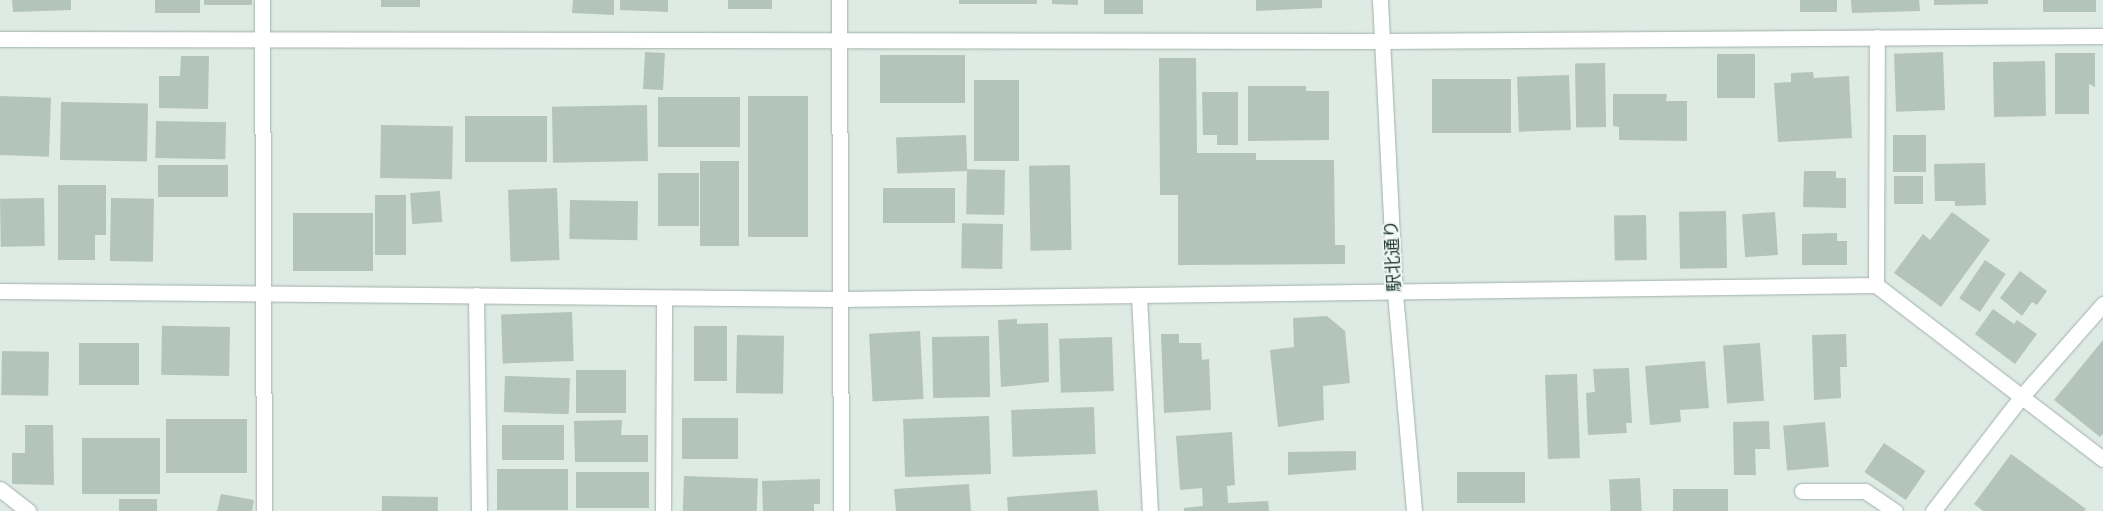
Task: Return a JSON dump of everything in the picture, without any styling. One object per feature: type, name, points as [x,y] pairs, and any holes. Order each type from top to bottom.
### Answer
[{"type":"street","points":[[262,0],[264,511]]},
{"type":"street","points":[[839,0],[837,40],[841,511]]},
{"type":"street","name":"駅北通り","points":[[1380,0],[1395,294],[1414,511]]},
{"type":"street","points":[[0,39],[1383,41],[2103,36]]},
{"type":"street","points":[[1876,37],[1876,285]]},
{"type":"street","points":[[0,291],[839,299],[1395,294],[1876,285],[2103,459]]},
{"type":"street","points":[[476,295],[479,511]]},
{"type":"street","points":[[1139,296],[1150,511]]},
{"type":"street","points":[[663,511],[664,298]]},
{"type":"street","points":[[1933,511],[2022,396],[2103,304]]},
{"type":"street","points":[[0,489],[28,511]]},
{"type":"street","points":[[1802,491],[1865,491],[1895,511]]},
{"type":"building","points":[[12,0],[71,0],[71,10],[13,12]]},
{"type":"building","points":[[155,0],[200,0],[200,13],[155,13]]},
{"type":"building","points":[[204,0],[252,0],[252,5],[204,5]]},
{"type":"building","points":[[381,0],[420,0],[420,7],[381,7]]},
{"type":"building","points":[[573,0],[614,0],[614,15],[572,13]]},
{"type":"building","points":[[620,0],[668,0],[668,12],[620,10]]},
{"type":"building","points":[[728,0],[772,0],[772,9],[728,9]]},
{"type":"building","points":[[959,0],[1037,0],[1037,4],[959,4]]},
{"type":"building","points":[[1052,0],[1078,0],[1078,5],[1052,4]]},
{"type":"building","points":[[1104,0],[1143,0],[1143,14],[1104,14]]},
{"type":"building","points":[[1256,0],[1322,0],[1322,8],[1256,11]]},
{"type":"building","points":[[1800,0],[1837,0],[1837,12],[1800,12]]},
{"type":"building","points":[[1851,0],[1919,0],[1920,11],[1852,13]]},
{"type":"building","points":[[1934,0],[1988,0],[1988,4],[1934,5]]},
{"type":"building","points":[[2043,0],[2096,0],[2096,12],[2043,12]]},
{"type":"building","points":[[645,52],[665,53],[663,90],[643,89]]},
{"type":"building","points":[[1943,52],[1945,110],[1896,112],[1894,54]]},
{"type":"building","points":[[2055,53],[2095,53],[2095,87],[2089,84],[2089,114],[2055,114]]},
{"type":"building","points":[[1717,54],[1755,54],[1755,98],[1717,98]]},
{"type":"building","points":[[880,55],[965,55],[965,103],[880,103]]},
{"type":"building","points":[[181,56],[209,56],[208,109],[159,108],[159,76],[180,76]]},
{"type":"building","points":[[1159,58],[1196,58],[1197,153],[1256,153],[1256,160],[1334,160],[1335,245],[1345,245],[1345,264],[1178,265],[1178,195],[1160,195]]},
{"type":"building","points":[[2045,61],[2046,116],[1994,117],[1993,62]]},
{"type":"building","points":[[1605,63],[1606,127],[1576,128],[1575,64]]},
{"type":"building","points":[[1813,72],[1814,78],[1849,76],[1852,138],[1778,142],[1774,83],[1791,82],[1791,73]]},
{"type":"building","points":[[1569,75],[1571,130],[1519,132],[1517,77]]},
{"type":"building","points":[[1432,79],[1511,79],[1511,133],[1432,133]]},
{"type":"building","points":[[974,80],[1019,80],[1019,161],[974,161]]},
{"type":"building","points":[[1248,86],[1306,86],[1306,91],[1329,91],[1329,140],[1248,141]]},
{"type":"building","points":[[1202,92],[1238,92],[1238,145],[1217,145],[1217,135],[1203,135]]},
{"type":"building","points":[[1613,94],[1667,94],[1666,101],[1687,101],[1687,141],[1619,140],[1619,127],[1613,126]]},
{"type":"building","points":[[0,96],[51,98],[49,157],[0,155]]},
{"type":"building","points":[[748,96],[808,96],[808,237],[748,237]]},
{"type":"building","points":[[658,97],[740,97],[740,147],[658,147]]},
{"type":"building","points":[[61,102],[148,104],[147,162],[60,160]]},
{"type":"building","points":[[647,105],[648,161],[553,163],[552,107]]},
{"type":"building","points":[[465,116],[547,116],[547,162],[465,162]]},
{"type":"building","points":[[156,121],[226,122],[225,159],[155,158]]},
{"type":"building","points":[[381,125],[453,126],[452,179],[380,178]]},
{"type":"building","points":[[966,135],[967,171],[897,173],[896,137]]},
{"type":"building","points":[[1893,135],[1926,135],[1926,172],[1893,172]]},
{"type":"building","points":[[700,161],[739,161],[739,246],[700,246]]},
{"type":"building","points":[[1985,163],[1986,205],[1955,206],[1955,201],[1935,201],[1934,164]]},
{"type":"building","points":[[158,165],[228,165],[228,197],[158,197]]},
{"type":"building","points":[[1070,165],[1071,250],[1030,251],[1029,166]]},
{"type":"building","points":[[967,169],[1005,170],[1004,215],[966,214]]},
{"type":"building","points":[[1804,171],[1836,171],[1836,178],[1846,178],[1846,208],[1803,207]]},
{"type":"building","points":[[658,173],[699,173],[699,226],[658,226]]},
{"type":"building","points":[[1894,176],[1923,176],[1923,204],[1894,204]]},
{"type":"building","points":[[58,185],[106,185],[106,235],[95,235],[95,260],[58,260]]},
{"type":"building","points":[[557,188],[560,260],[511,262],[508,190]]},
{"type":"building","points":[[883,188],[955,188],[955,223],[883,223]]},
{"type":"building","points":[[440,191],[442,222],[412,224],[410,193]]},
{"type":"building","points":[[375,195],[406,195],[406,255],[375,255]]},
{"type":"building","points":[[44,198],[45,246],[1,247],[0,199]]},
{"type":"building","points":[[111,198],[154,199],[153,262],[110,261]]},
{"type":"building","points":[[570,200],[638,201],[637,240],[569,239]]},
{"type":"building","points":[[1726,211],[1727,268],[1680,269],[1679,212]]},
{"type":"building","points":[[1775,212],[1778,255],[1745,257],[1742,214]]},
{"type":"building","points":[[1952,212],[1990,240],[1941,307],[1894,273],[1923,234],[1930,240]]},
{"type":"building","points":[[293,213],[373,213],[373,271],[293,271]]},
{"type":"building","points":[[1646,215],[1647,260],[1615,261],[1614,216]]},
{"type":"building","points":[[962,223],[1003,224],[1002,269],[961,268]]},
{"type":"building","points":[[1837,233],[1837,241],[1847,241],[1847,265],[1802,265],[1802,234]]},
{"type":"building","points":[[1985,260],[2006,274],[1980,312],[1959,298]]},
{"type":"building","points":[[2020,271],[2047,291],[2037,305],[2032,302],[2022,316],[2000,298]]},
{"type":"building","points":[[1993,309],[2014,324],[2017,320],[2037,334],[2015,364],[1975,334]]},
{"type":"building","points":[[572,312],[574,361],[503,363],[501,314]]},
{"type":"building","points":[[1327,316],[1345,331],[1350,383],[1323,386],[1324,420],[1278,427],[1270,350],[1294,347],[1293,318]]},
{"type":"building","points":[[1017,319],[1017,324],[1048,323],[1049,382],[1001,387],[998,320]]},
{"type":"building","points":[[162,326],[230,327],[229,376],[161,375]]},
{"type":"building","points":[[694,326],[727,326],[727,381],[694,381]]},
{"type":"building","points":[[920,331],[924,399],[873,402],[869,334]]},
{"type":"building","points":[[1161,334],[1179,334],[1179,343],[1201,343],[1202,360],[1209,359],[1211,410],[1164,413]]},
{"type":"building","points":[[1846,334],[1847,367],[1840,367],[1841,398],[1814,400],[1812,335]]},
{"type":"building","points":[[737,335],[784,336],[783,394],[736,393]]},
{"type":"building","points":[[989,336],[990,397],[933,398],[932,337]]},
{"type":"building","points":[[1112,337],[1114,391],[1061,393],[1059,339]]},
{"type":"building","points":[[2103,340],[2103,434],[2100,437],[2054,400]]},
{"type":"building","points":[[79,343],[139,343],[139,385],[79,385]]},
{"type":"building","points":[[1760,343],[1764,401],[1727,403],[1723,346]]},
{"type":"building","points":[[2,351],[49,352],[48,396],[1,395]]},
{"type":"building","points":[[1705,361],[1709,408],[1680,410],[1681,422],[1650,425],[1645,366]]},
{"type":"building","points":[[1629,368],[1632,423],[1626,423],[1627,433],[1588,435],[1586,393],[1595,392],[1593,369]]},
{"type":"building","points":[[576,370],[626,370],[626,413],[576,413]]},
{"type":"building","points":[[1577,374],[1580,458],[1548,459],[1545,375]]},
{"type":"building","points":[[505,376],[570,378],[569,414],[504,412]]},
{"type":"building","points":[[1094,407],[1096,454],[1013,457],[1011,410]]},
{"type":"building","points":[[989,416],[991,474],[905,477],[903,419]]},
{"type":"building","points":[[682,418],[738,418],[738,459],[682,459]]},
{"type":"building","points":[[166,419],[247,419],[247,473],[166,473]]},
{"type":"building","points":[[622,420],[621,435],[648,435],[648,462],[575,462],[574,421]]},
{"type":"building","points":[[1769,421],[1770,449],[1755,449],[1756,475],[1734,475],[1733,422]]},
{"type":"building","points":[[1825,422],[1829,467],[1787,470],[1783,426]]},
{"type":"building","points":[[25,425],[53,425],[54,485],[12,484],[12,453],[25,453]]},
{"type":"building","points":[[502,425],[564,425],[564,460],[502,460]]},
{"type":"building","points":[[1232,432],[1235,485],[1227,486],[1228,503],[1268,501],[1269,511],[1184,511],[1184,508],[1203,506],[1202,488],[1180,490],[1176,436]]},
{"type":"building","points":[[82,438],[160,438],[160,494],[82,494]]},
{"type":"building","points":[[1884,443],[1925,471],[1906,500],[1864,472]]},
{"type":"building","points":[[1356,451],[1356,470],[1288,475],[1288,452]]},
{"type":"building","points":[[2011,454],[2086,509],[2084,511],[1983,511],[1974,504]]},
{"type":"building","points":[[497,469],[568,469],[568,510],[497,510]]},
{"type":"building","points":[[576,472],[649,472],[649,508],[576,508]]},
{"type":"building","points":[[1457,472],[1525,472],[1525,503],[1457,503]]},
{"type":"building","points":[[684,476],[758,479],[757,511],[683,511]]},
{"type":"building","points":[[1640,478],[1642,511],[1611,511],[1609,480]]},
{"type":"building","points":[[820,479],[820,504],[814,504],[814,511],[763,511],[762,481]]},
{"type":"building","points":[[969,484],[971,511],[896,511],[894,489]]},
{"type":"building","points":[[1673,489],[1728,489],[1728,511],[1673,511]]},
{"type":"building","points":[[1097,490],[1099,511],[1008,511],[1007,497]]},
{"type":"building","points":[[221,494],[254,500],[252,511],[217,511]]},
{"type":"building","points":[[382,496],[438,497],[438,511],[382,511]]},
{"type":"building","points":[[119,499],[157,499],[157,511],[119,511]]}]
